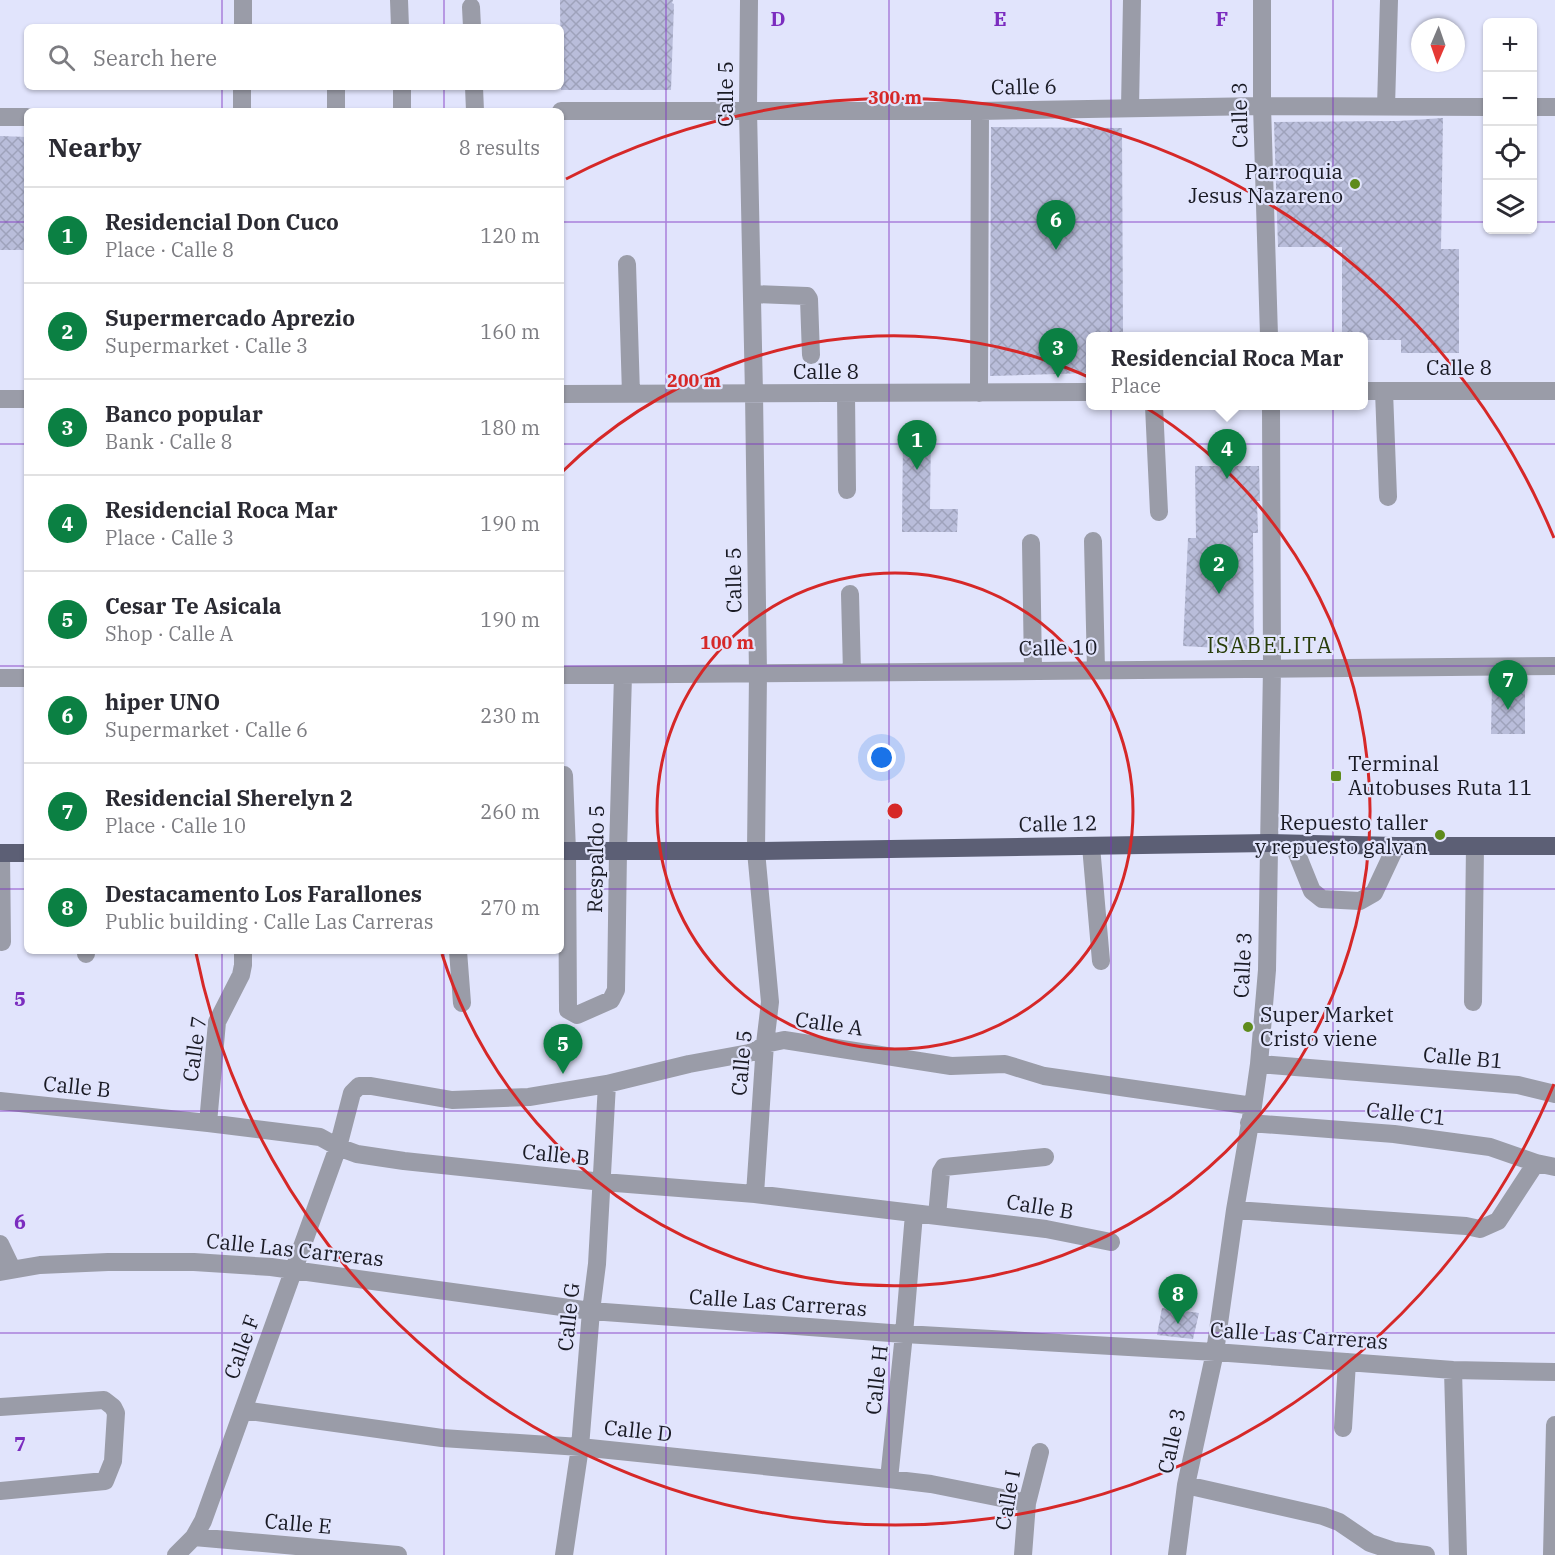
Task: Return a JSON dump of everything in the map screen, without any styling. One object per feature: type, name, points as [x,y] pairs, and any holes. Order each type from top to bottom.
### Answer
[{"type":"main road","name":"Calle 12","points":[[564,851],[756,851],[1269,843],[1555,846]]},
{"type":"main road","points":[[1,853],[24,853]]},
{"type":"street","points":[[243,0],[243,24]]},
{"type":"street","points":[[399,0],[400,24]]},
{"type":"street","name":"Calle 5","points":[[749,0],[748,110],[758,674],[756,851],[770,1002],[755,1194]]},
{"type":"street","points":[[1130,108],[1132,0]]},
{"type":"street","name":"Calle 3","points":[[1262,0],[1262,106],[1269,332]]},
{"type":"street","points":[[1386,107],[1389,0]]},
{"type":"street","points":[[471,7],[472,24]]},
{"type":"street","points":[[242,90],[242,108]]},
{"type":"street","points":[[336,90],[336,108]]},
{"type":"street","points":[[402,90],[402,108]]},
{"type":"street","points":[[474,90],[475,108]]},
{"type":"street","name":"Calle 6","points":[[564,111],[980,111],[1262,106],[1483,107]]},
{"type":"street","points":[[1537,107],[1555,107]]},
{"type":"street","points":[[979,393],[980,111]]},
{"type":"street","points":[[0,117],[24,117]]},
{"type":"street","points":[[627,264],[631,394]]},
{"type":"street","points":[[752,294],[807,296],[811,355]]},
{"type":"street","name":"Calle 8","points":[[1368,391],[1555,391]]},
{"type":"street","points":[[1384,391],[1388,497]]},
{"type":"street","name":"Calle 8","points":[[564,394],[1086,392]]},
{"type":"street","points":[[846,394],[847,490]]},
{"type":"street","points":[[0,399],[24,399]]},
{"type":"street","points":[[1154,410],[1159,512]]},
{"type":"street","name":"Calle 3","points":[[1177,1555],[1185,1485],[1215,1352],[1259,1064],[1267,970],[1272,667],[1271,410]]},
{"type":"street","points":[[1093,541],[1096,670]]},
{"type":"street","points":[[1031,543],[1033,670]]},
{"type":"street","points":[[850,594],[852,673]]},
{"type":"street","name":"Calle 10","points":[[564,675],[1555,666]]},
{"type":"street","name":"Respaldo 5","points":[[564,851],[568,1010],[577,1015],[612,1000],[616,990],[623,675]]},
{"type":"street","points":[[0,678],[24,678]]},
{"type":"street","points":[[564,775],[564,851]]},
{"type":"street","points":[[1293,844],[1312,891],[1322,899],[1360,901],[1374,893],[1396,846]]},
{"type":"street","points":[[1091,846],[1101,961]]},
{"type":"street","points":[[1473,1002],[1475,846]]},
{"type":"street","points":[[1,853],[2,942]]},
{"type":"street","name":"Calle 7","points":[[208,1123],[218,1022],[241,975],[243,954]]},
{"type":"street","points":[[458,954],[462,1003]]},
{"type":"street","name":"Calle A","points":[[338,1147],[352,1093],[360,1086],[452,1100],[529,1097],[607,1084],[689,1064],[749,1053],[765,1044],[781,1040],[956,1066],[1005,1064],[1044,1076],[1251,1115]]},
{"type":"street","name":"Calle B1","points":[[1259,1064],[1518,1085],[1555,1094]]},
{"type":"street","name":"Calle G","points":[[564,1555],[580,1447],[597,1264],[607,1084]]},
{"type":"street","name":"Calle B","points":[[0,1101],[320,1137],[357,1154],[404,1161],[603,1182],[755,1194],[1046,1229],[1111,1242]]},
{"type":"street","name":"Calle C1","points":[[1251,1115],[1479,1145],[1555,1167]]},
{"type":"street","name":"Calle F","points":[[176,1555],[194,1537],[203,1521],[338,1147]]},
{"type":"street","points":[[937,1216],[941,1172],[944,1167],[1045,1157]]},
{"type":"street","points":[[1235,1210],[1466,1226],[1480,1229],[1498,1221],[1536,1163]]},
{"type":"street","name":"Calle H","points":[[889,1479],[914,1214]]},
{"type":"street","points":[[0,1244],[6,1270]]},
{"type":"street","name":"Calle Las Carreras","points":[[6,1270],[61,1263],[194,1262],[294,1269],[591,1311],[1453,1370],[1555,1372]]},
{"type":"street","points":[[1343,1428],[1347,1362]]},
{"type":"street","points":[[1453,1370],[1458,1555]]},
{"type":"street","points":[[0,1407],[104,1400],[113,1407],[116,1413],[113,1461],[105,1481],[0,1491]]},
{"type":"street","name":"Calle D","points":[[243,1410],[442,1438],[580,1447],[889,1479],[931,1484],[1027,1503]]},
{"type":"street","points":[[1552,1555],[1555,1425]]},
{"type":"street","name":"Calle I","points":[[1023,1555],[1027,1503],[1040,1452]]},
{"type":"street","points":[[1185,1485],[1323,1516],[1339,1522],[1370,1543],[1394,1551],[1426,1555]]},
{"type":"street","name":"Calle E","points":[[194,1537],[398,1555]]},
{"type":"building","points":[[560,0],[673,0],[671,90],[564,90],[564,24],[560,24]]},
{"type":"building","name":"Parroquia Jesus Nazareno","points":[[1443,118],[1441,249],[1459,249],[1459,353],[1401,353],[1401,340],[1368,340],[1368,332],[1342,332],[1342,247],[1278,247],[1274,122],[1398,121]]},
{"type":"building","points":[[991,127],[1122,128],[1123,332],[1086,332],[1086,373],[990,376]]},
{"type":"building","points":[[0,136],[24,137],[24,250],[0,250]]},
{"type":"building","points":[[903,432],[931,432],[930,509],[958,509],[957,532],[902,532]]},
{"type":"building","points":[[1195,466],[1259,466],[1258,533],[1253,533],[1254,650],[1183,646],[1188,538],[1196,538]]},
{"type":"building","points":[[1492,686],[1525,686],[1525,734],[1491,734]]},
{"type":"building","points":[[1162,1308],[1199,1313],[1193,1339],[1157,1335]]},
{"type":"place","name":"Parroquia Jesus Nazareno","points":[[1355,184]]},
{"type":"place","name":"hiper UNO","points":[[1056,250]]},
{"type":"place","name":"Banco popular","points":[[1058,378]]},
{"type":"place","name":"Residencial Don Cuco","points":[[917,470]]},
{"type":"place","name":"Residencial Roca Mar","points":[[1227,479]]},
{"type":"place","name":"Supermercado Aprezio","points":[[1219,594]]},
{"type":"place","name":"Residencial Sherelyn 2","points":[[1508,710]]},
{"type":"place","name":"Terminal Autobuses Ruta 11","points":[[1336,776]]},
{"type":"place","name":"Repuesto taller y repuesto galvan","points":[[1440,835]]},
{"type":"place","name":"Super Market Cristo viene","points":[[1248,1027]]},
{"type":"place","name":"Cesar Te Asicala","points":[[563,1074]]},
{"type":"place","name":"Destacamento Los Farallones","points":[[1178,1324]]},
{"type":"district","name":"ISABELITA","points":[[1270,645]]}]
